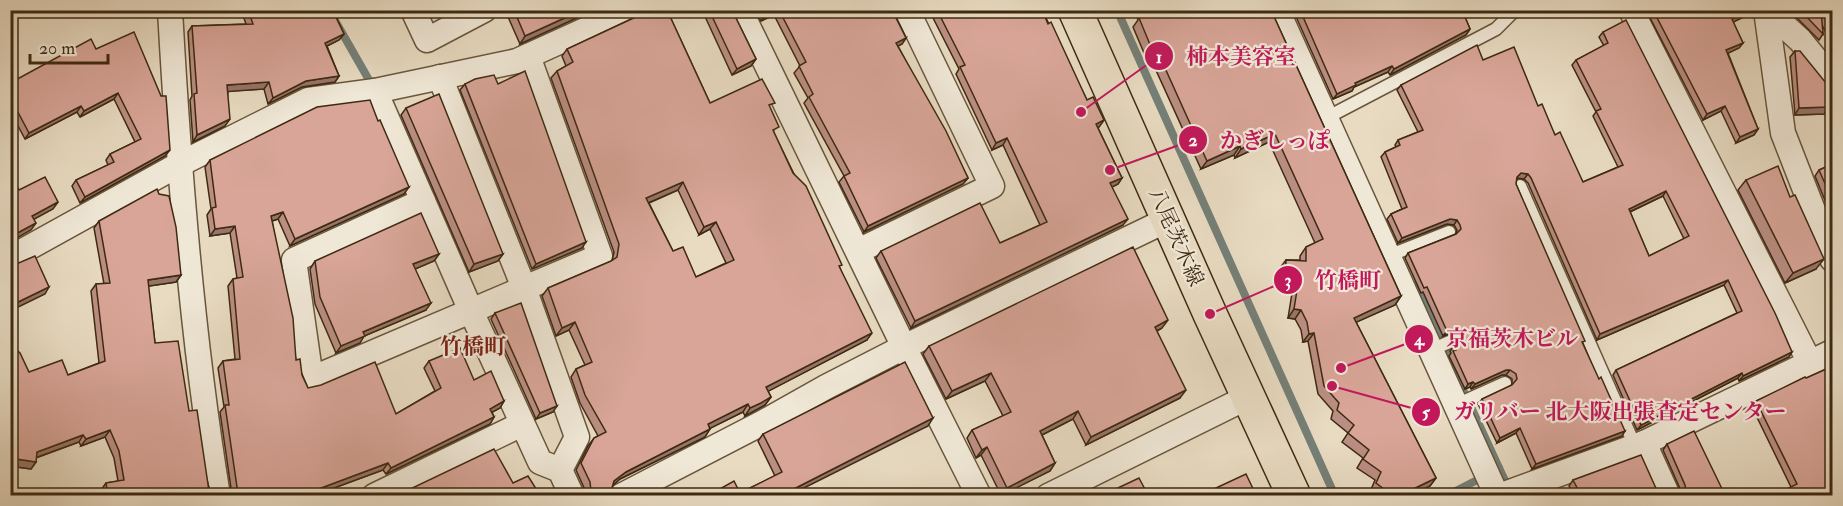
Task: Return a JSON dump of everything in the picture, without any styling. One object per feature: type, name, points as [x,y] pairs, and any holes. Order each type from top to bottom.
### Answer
[{"type":"main road","name":"八尾茨木線","points":[[1075,10],[1294,495]]},
{"type":"street","points":[[170,10],[178,165],[209,443],[218,495]]},
{"type":"street","points":[[413,10],[427,40],[484,10]]},
{"type":"street","points":[[10,258],[178,165],[308,100],[375,90],[517,61],[629,10]]},
{"type":"street","points":[[740,10],[904,347],[979,495]]},
{"type":"street","points":[[858,251],[992,186],[907,10]]},
{"type":"street","points":[[1277,10],[1333,115],[1396,253],[1442,345],[1498,488],[1640,444],[1833,351]]},
{"type":"street","points":[[1631,10],[1809,361]]},
{"type":"street","points":[[1766,10],[1800,40],[1833,79]]},
{"type":"street","points":[[1766,10],[1783,133],[1833,259]]},
{"type":"street","points":[[423,201],[294,261],[311,379],[600,256],[528,56]]},
{"type":"street","points":[[440,77],[524,288],[577,436],[560,470]]},
{"type":"street","points":[[375,90],[471,311],[540,462],[560,470],[572,495]]},
{"type":"street","points":[[621,495],[904,347],[1168,219]]},
{"type":"street","points":[[1048,495],[1248,397]]},
{"type":"street","points":[[374,495],[522,424]]},
{"type":"street","points":[[1640,444],[1668,495]]},
{"type":"lane","points":[[1333,115],[1496,29],[1515,10]]},
{"type":"lane","points":[[1520,186],[1640,444]]},
{"type":"lane","points":[[1396,253],[1449,232]]},
{"type":"lane","points":[[1465,401],[1505,383]]},
{"type":"building","points":[[248,10],[340,10],[334,13],[344,34],[325,43],[339,76],[306,81],[273,98],[269,82],[227,85],[230,119],[197,135],[194,94],[197,93],[192,26],[253,24]]},
{"type":"building","points":[[514,10],[582,10],[525,36]]},
{"type":"building","points":[[646,10],[667,10],[710,103],[762,79],[775,103],[769,105],[779,127],[773,130],[793,173],[806,186],[842,265],[839,266],[872,333],[766,387],[771,397],[761,403],[750,408],[748,404],[708,424],[710,429],[626,472],[614,481],[612,488],[614,495],[594,495],[581,463],[594,438],[606,432],[585,395],[576,369],[592,362],[575,322],[562,328],[548,288],[611,261],[617,257],[619,244],[557,71],[573,62],[567,49],[640,15]],"holes":[[[683,182],[704,227],[716,222],[734,260],[696,277],[683,247],[673,251],[646,198]]]},
{"type":"building","points":[[709,10],[732,10],[756,59],[737,69]]},
{"type":"building","points":[[763,10],[775,10],[766,15]]},
{"type":"building","points":[[779,10],[892,10],[906,38],[896,43],[946,131],[968,178],[868,226],[844,176],[850,173],[809,97],[813,94],[799,66],[806,62]]},
{"type":"building","points":[[937,10],[1042,10],[1048,24],[1051,22],[1087,100],[1093,97],[1104,120],[1096,124],[1122,178],[1110,183],[1128,219],[915,321],[881,251],[980,203],[1000,243],[1047,222],[1007,138],[996,143],[960,67],[965,65]]},
{"type":"building","points":[[1144,10],[1271,10],[1401,296],[1354,318],[1436,478],[1401,495],[1392,495],[1376,483],[1381,472],[1363,459],[1369,450],[1348,433],[1354,425],[1337,410],[1339,403],[1324,386],[1314,333],[1309,334],[1307,322],[1301,310],[1294,309],[1298,284],[1285,280],[1286,260],[1306,261],[1306,247],[1323,239],[1275,134],[1207,161],[1160,57],[1156,59],[1139,18],[1146,15]]},
{"type":"building","points":[[1300,10],[1462,10],[1470,29],[1394,69],[1392,66],[1337,94]]},
{"type":"building","points":[[1653,10],[1750,10],[1732,19],[1743,43],[1726,50],[1758,129],[1740,137],[1725,106],[1707,114]]},
{"type":"building","points":[[1821,10],[1823,34],[1802,12]]},
{"type":"building","points":[[1822,10],[1833,10],[1833,31]]},
{"type":"building","points":[[1626,20],[1775,313],[1792,352],[1743,376],[1742,373],[1641,425],[1616,370],[1742,311],[1728,280],[1600,334],[1531,178],[1528,174],[1521,173],[1517,177],[1516,184],[1585,341],[1582,342],[1599,379],[1601,377],[1625,431],[1536,464],[1520,428],[1500,438],[1482,399],[1512,385],[1517,379],[1516,374],[1506,370],[1475,384],[1473,382],[1468,384],[1453,351],[1456,350],[1454,346],[1464,339],[1465,332],[1458,327],[1447,331],[1408,253],[1456,234],[1461,229],[1460,225],[1457,220],[1450,219],[1402,238],[1391,214],[1407,207],[1385,152],[1400,145],[1398,140],[1423,130],[1401,85],[1477,45],[1483,60],[1514,47],[1538,106],[1542,104],[1555,135],[1560,132],[1583,182],[1623,165],[1596,111],[1601,109],[1576,60],[1608,43],[1603,32]],"holes":[[[1666,191],[1689,236],[1649,256],[1629,209]]]},
{"type":"building","points":[[134,32],[161,96],[166,96],[170,150],[85,197],[76,180],[114,162],[110,154],[141,139],[118,93],[84,111],[81,106],[29,133],[10,97],[10,83],[91,39],[96,49]]},
{"type":"building","points":[[1795,51],[1800,51],[1826,83],[1828,107],[1799,108]]},
{"type":"building","points":[[525,71],[586,242],[536,264],[465,84],[475,79],[494,75],[498,84]]},
{"type":"building","points":[[439,94],[503,254],[474,264],[406,108]]},
{"type":"building","points":[[370,100],[409,187],[295,239],[283,212],[271,216],[293,318],[296,360],[300,359],[302,375],[308,388],[321,385],[375,362],[396,414],[441,388],[429,361],[460,348],[474,380],[491,371],[504,401],[490,409],[494,417],[391,468],[388,463],[305,495],[235,495],[237,487],[225,405],[229,405],[223,361],[240,359],[233,279],[243,277],[235,226],[215,229],[212,208],[216,207],[210,160],[317,107]]},
{"type":"building","points":[[1833,164],[1833,196],[1831,197],[1819,170]]},
{"type":"building","points":[[1778,166],[1790,197],[1795,195],[1824,259],[1793,273],[1746,180]]},
{"type":"building","points":[[10,173],[19,190],[45,177],[58,202],[32,216],[36,223],[10,237]]},
{"type":"building","points":[[157,189],[159,194],[169,196],[176,227],[181,275],[148,280],[155,343],[178,341],[189,411],[197,410],[211,495],[108,495],[106,483],[124,480],[119,451],[110,430],[86,439],[83,435],[37,452],[36,462],[10,458],[10,344],[20,353],[29,372],[62,360],[68,375],[105,361],[96,284],[110,283],[99,221]]},
{"type":"building","points":[[421,213],[439,254],[413,264],[431,303],[363,332],[365,336],[341,346],[320,297],[315,261]]},
{"type":"building","points":[[1133,247],[1168,320],[1155,327],[1186,390],[1091,437],[1078,411],[1040,431],[1055,463],[1007,488],[987,447],[982,450],[972,430],[1011,412],[991,373],[952,391],[929,346]]},
{"type":"building","points":[[35,256],[49,287],[10,306],[10,264],[14,265]]},
{"type":"building","points":[[521,303],[557,406],[540,413],[495,313]]},
{"type":"building","points":[[905,362],[933,418],[786,493],[788,495],[709,495],[734,481],[740,493],[782,472],[763,434]]},
{"type":"building","points":[[1833,366],[1833,495],[1775,495],[1797,484],[1756,401]]},
{"type":"building","points":[[1694,431],[1725,495],[1685,495],[1685,485],[1667,444]]},
{"type":"building","points":[[494,449],[513,483],[528,476],[540,495],[409,495],[406,491]]},
{"type":"building","points":[[1641,455],[1659,495],[1581,495],[1573,480]]},
{"type":"building","points":[[1246,474],[1256,495],[1201,495]]},
{"type":"building","points":[[1139,478],[1148,495],[1103,495]]},
{"type":"waterway","points":[[329,10],[373,87]]},
{"type":"waterway","points":[[1117,10],[1335,496]]},
{"type":"waterway","points":[[1415,285],[1499,468]]},
{"type":"waterway","points":[[1495,470],[1499,468],[1509,489]]},
{"type":"waterway","points":[[1446,496],[1485,476]]},
{"type":"place","name":"柿本美容室","points":[[1081,112]]},
{"type":"place","name":"かぎしっぽ","points":[[1110,170]]},
{"type":"place","name":"竹橋町","points":[[1210,314]]},
{"type":"place","name":"京福茨木ビル","points":[[1341,368]]},
{"type":"place","name":"ガリバー 北大阪出張査定センター","points":[[1332,386]]},
{"type":"district","name":"竹橋町","points":[[473,347]]}]
